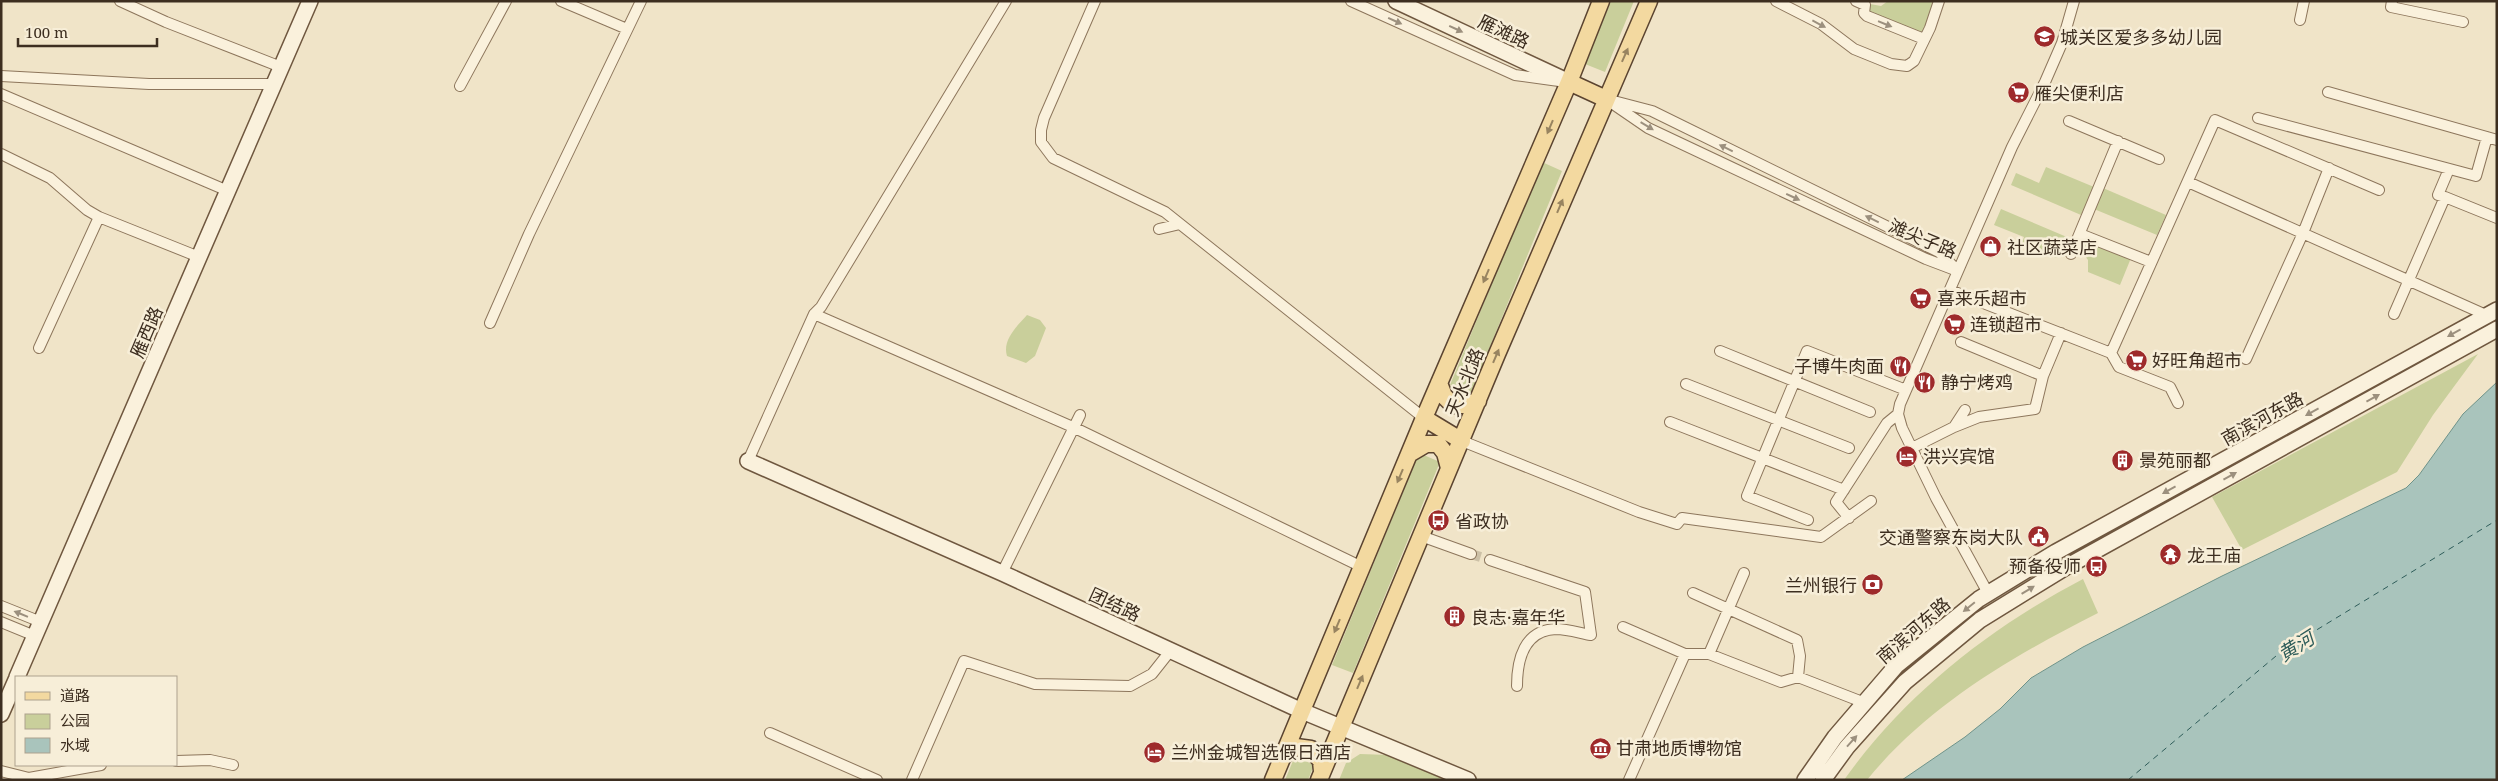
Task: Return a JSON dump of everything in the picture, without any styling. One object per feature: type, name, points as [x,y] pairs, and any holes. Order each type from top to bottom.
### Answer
[{"type":"main road","name":"雁西路","points":[[18,676],[310,1]]},
{"type":"main road","name":"雁滩路","points":[[1396,1],[1569,82]]},
{"type":"main road","name":"天水北路","points":[[1273,780],[1424,418],[1569,82],[1601,1]]},
{"type":"main road","name":"天水北路","points":[[1320,775],[1649,1]]},
{"type":"main road","points":[[1569,82],[1606,99]]},
{"type":"main road","name":"南滨河东路","points":[[1804,780],[1835,737],[1896,666],[1988,593],[2056,552],[2492,313]]},
{"type":"main road","name":"南滨河东路","points":[[1824,780],[1847,747],[1905,682],[1980,620],[2066,567],[2497,329]]},
{"type":"main road","points":[[1439,383],[1444,396],[1453,405],[1465,405],[1478,401]]},
{"type":"main road","points":[[1424,418],[1462,441]]},
{"type":"main road","points":[[1409,454],[1426,444],[1438,444],[1445,453],[1449,468]]},
{"type":"main road","name":"团结路","points":[[748,461],[1002,572],[1302,711],[1468,780]]},
{"type":"main road","name":"雁西路","points":[[1,714],[15,682]]},
{"type":"main road","points":[[1283,756],[1296,747],[1311,749],[1321,760],[1320,775]]},
{"type":"street","points":[[120,1],[166,22],[281,67]]},
{"type":"street","points":[[460,86],[506,1]]},
{"type":"street","points":[[561,1],[627,29]]},
{"type":"street","points":[[490,323],[529,234],[641,1]]},
{"type":"street","points":[[748,461],[814,314],[821,307],[1006,1]]},
{"type":"street","points":[[1095,1],[1040,130],[1041,142],[1053,158],[1165,212],[1424,418]]},
{"type":"street","points":[[1351,1],[1516,76],[1569,82]]},
{"type":"street","points":[[1776,1],[1821,24],[1854,49],[1891,64],[1907,66],[1914,62],[1939,1]]},
{"type":"street","points":[[1856,1],[1865,5],[1864,13],[1868,16],[1924,39]]},
{"type":"street","points":[[1988,593],[1912,448],[1898,414],[1900,404],[2012,147],[2045,82],[2062,43],[2074,1]]},
{"type":"street","points":[[2300,20],[2304,1]]},
{"type":"street","points":[[2392,1],[2391,7],[2463,22]]},
{"type":"street","points":[[1,76],[149,84],[274,84]]},
{"type":"street","points":[[2258,118],[2476,176],[2492,139],[2328,92]]},
{"type":"street","points":[[1,94],[228,190]]},
{"type":"street","name":"滩尖子路","points":[[1606,99],[1648,128],[1926,259],[1958,271]]},
{"type":"street","name":"滩尖子路","points":[[1606,99],[1652,111],[1939,252],[1958,271]]},
{"type":"street","points":[[2069,120],[2159,159]]},
{"type":"street","points":[[2111,353],[2215,120],[2379,190]]},
{"type":"street","points":[[2071,254],[2118,141]]},
{"type":"street","points":[[1,154],[50,178],[87,210],[99,217],[199,257]]},
{"type":"street","points":[[2246,359],[2303,233],[2329,168]]},
{"type":"street","points":[[2449,169],[2438,195],[2497,218]]},
{"type":"street","points":[[2188,182],[2409,281],[2492,313]]},
{"type":"street","points":[[2394,314],[2445,197]]},
{"type":"street","points":[[39,348],[99,217]]},
{"type":"street","points":[[1159,229],[1180,224]]},
{"type":"street","points":[[2080,234],[2152,262]]},
{"type":"street","points":[[1950,290],[2111,353],[2119,367],[2170,387],[2178,403]]},
{"type":"street","points":[[814,314],[1075,428],[1362,567]]},
{"type":"street","points":[[1912,448],[1979,417],[2035,410],[2043,376],[2061,333]]},
{"type":"street","points":[[1961,342],[2043,376]]},
{"type":"street","points":[[1808,520],[1747,496],[1807,350],[1906,390]]},
{"type":"street","points":[[1720,351],[1870,412]]},
{"type":"street","points":[[1686,384],[1848,448]]},
{"type":"street","points":[[1954,427],[1965,410]]},
{"type":"street","points":[[1849,518],[1836,502],[1886,423],[1898,414]]},
{"type":"street","points":[[1002,572],[1080,415]]},
{"type":"street","points":[[1670,422],[1844,490]]},
{"type":"street","points":[[1462,441],[1639,512],[1677,524],[1682,518],[1821,537],[1872,501]]},
{"type":"street","points":[[1421,536],[1471,554]]},
{"type":"street","points":[[1490,560],[1585,592],[1591,635],[1557,629],[1541,632],[1526,642],[1520,658],[1517,686]]},
{"type":"street","points":[[1709,654],[1744,573]]},
{"type":"street","points":[[1693,593],[1797,640],[1800,656],[1798,677]]},
{"type":"street","points":[[1,606],[38,629]]},
{"type":"street","points":[[1,622],[38,629]]},
{"type":"street","points":[[1623,627],[1685,654],[1709,654],[1781,682],[1798,677],[1865,703]]},
{"type":"street","points":[[912,780],[964,661],[1035,684],[1130,686],[1152,674],[1171,650]]},
{"type":"street","points":[[1629,780],[1685,654]]},
{"type":"street","points":[[770,733],[878,780]]},
{"type":"street","points":[[178,760],[210,760],[233,765]]},
{"type":"street","points":[[1,771],[29,778],[95,766]]},
{"type":"green space","points":[[1611,1],[1634,1],[1605,72],[1585,64]]},
{"type":"green space","points":[[1888,1],[1935,1],[1922,35],[1868,11],[1870,4],[1881,6]]},
{"type":"green space","points":[[1542,162],[1562,171],[1471,393],[1450,385]]},
{"type":"green space","points":[[2046,167],[2094,187],[2081,215],[2011,185],[2016,173],[2039,183]]},
{"type":"green space","points":[[2103,188],[2166,215],[2157,235],[2094,209]]},
{"type":"green space","points":[[2001,209],[2081,243],[2083,238],[2131,258],[2120,285],[2088,272],[2088,260],[2081,251],[2067,249],[2056,258],[2022,243],[2024,237],[1994,225]]},
{"type":"green space","points":[[1027,315],[1040,320],[1046,328],[1035,356],[1026,363],[1007,356],[1006,350],[1011,334]]},
{"type":"green space","points":[[2478,354],[2433,415],[2397,472],[2242,550],[2212,497]]},
{"type":"green space","points":[[1419,453],[1440,462],[1353,673],[1332,665]]},
{"type":"green space","points":[[2083,579],[2098,613],[2066,629],[1974,684],[1917,728],[1867,780],[1844,780],[1894,719],[1952,665],[2015,619]]},
{"type":"green space","points":[[1360,754],[1389,755],[1446,780],[1339,780],[1346,763]]},
{"type":"green space","points":[[1295,756],[1314,765],[1308,780],[1285,780]]},
{"type":"water","name":"黄河","points":[[2497,382],[2497,780],[1902,780],[1965,737],[2000,709],[2031,678],[2083,647],[2222,576],[2406,488],[2419,475],[2463,414]]},
{"type":"ferry route","points":[[2128,780],[2282,651],[2497,520]]},
{"type":"tunnel","points":[[1471,554],[1490,560]]},
{"type":"place","name":"城关区爱多多幼儿园","points":[[2044,37]]},
{"type":"place","name":"雁尖便利店","points":[[2018,93]]},
{"type":"place","name":"社区蔬菜店","points":[[1991,247]]},
{"type":"place","name":"喜来乐超市","points":[[1921,298]]},
{"type":"place","name":"连锁超市","points":[[1954,324]]},
{"type":"place","name":"好旺角超市","points":[[2136,360]]},
{"type":"place","name":"子博牛肉面","points":[[1900,366]]},
{"type":"place","name":"静宁烤鸡","points":[[1925,382]]},
{"type":"place","name":"洪兴宾馆","points":[[1907,456]]},
{"type":"place","name":"景苑丽都","points":[[2123,460]]},
{"type":"place","name":"省政协","points":[[1439,521]]},
{"type":"place","name":"交通警察东岗大队","points":[[2039,537]]},
{"type":"place","name":"龙王庙","points":[[2171,555]]},
{"type":"place","name":"预备役师","points":[[2097,566]]},
{"type":"place","name":"兰州银行","points":[[1873,585]]},
{"type":"place","name":"良志·嘉年华","points":[[1455,617]]},
{"type":"place","name":"甘肃地质博物馆","points":[[1600,748]]},
{"type":"place","name":"兰州金城智选假日酒店","points":[[1155,752]]}]
